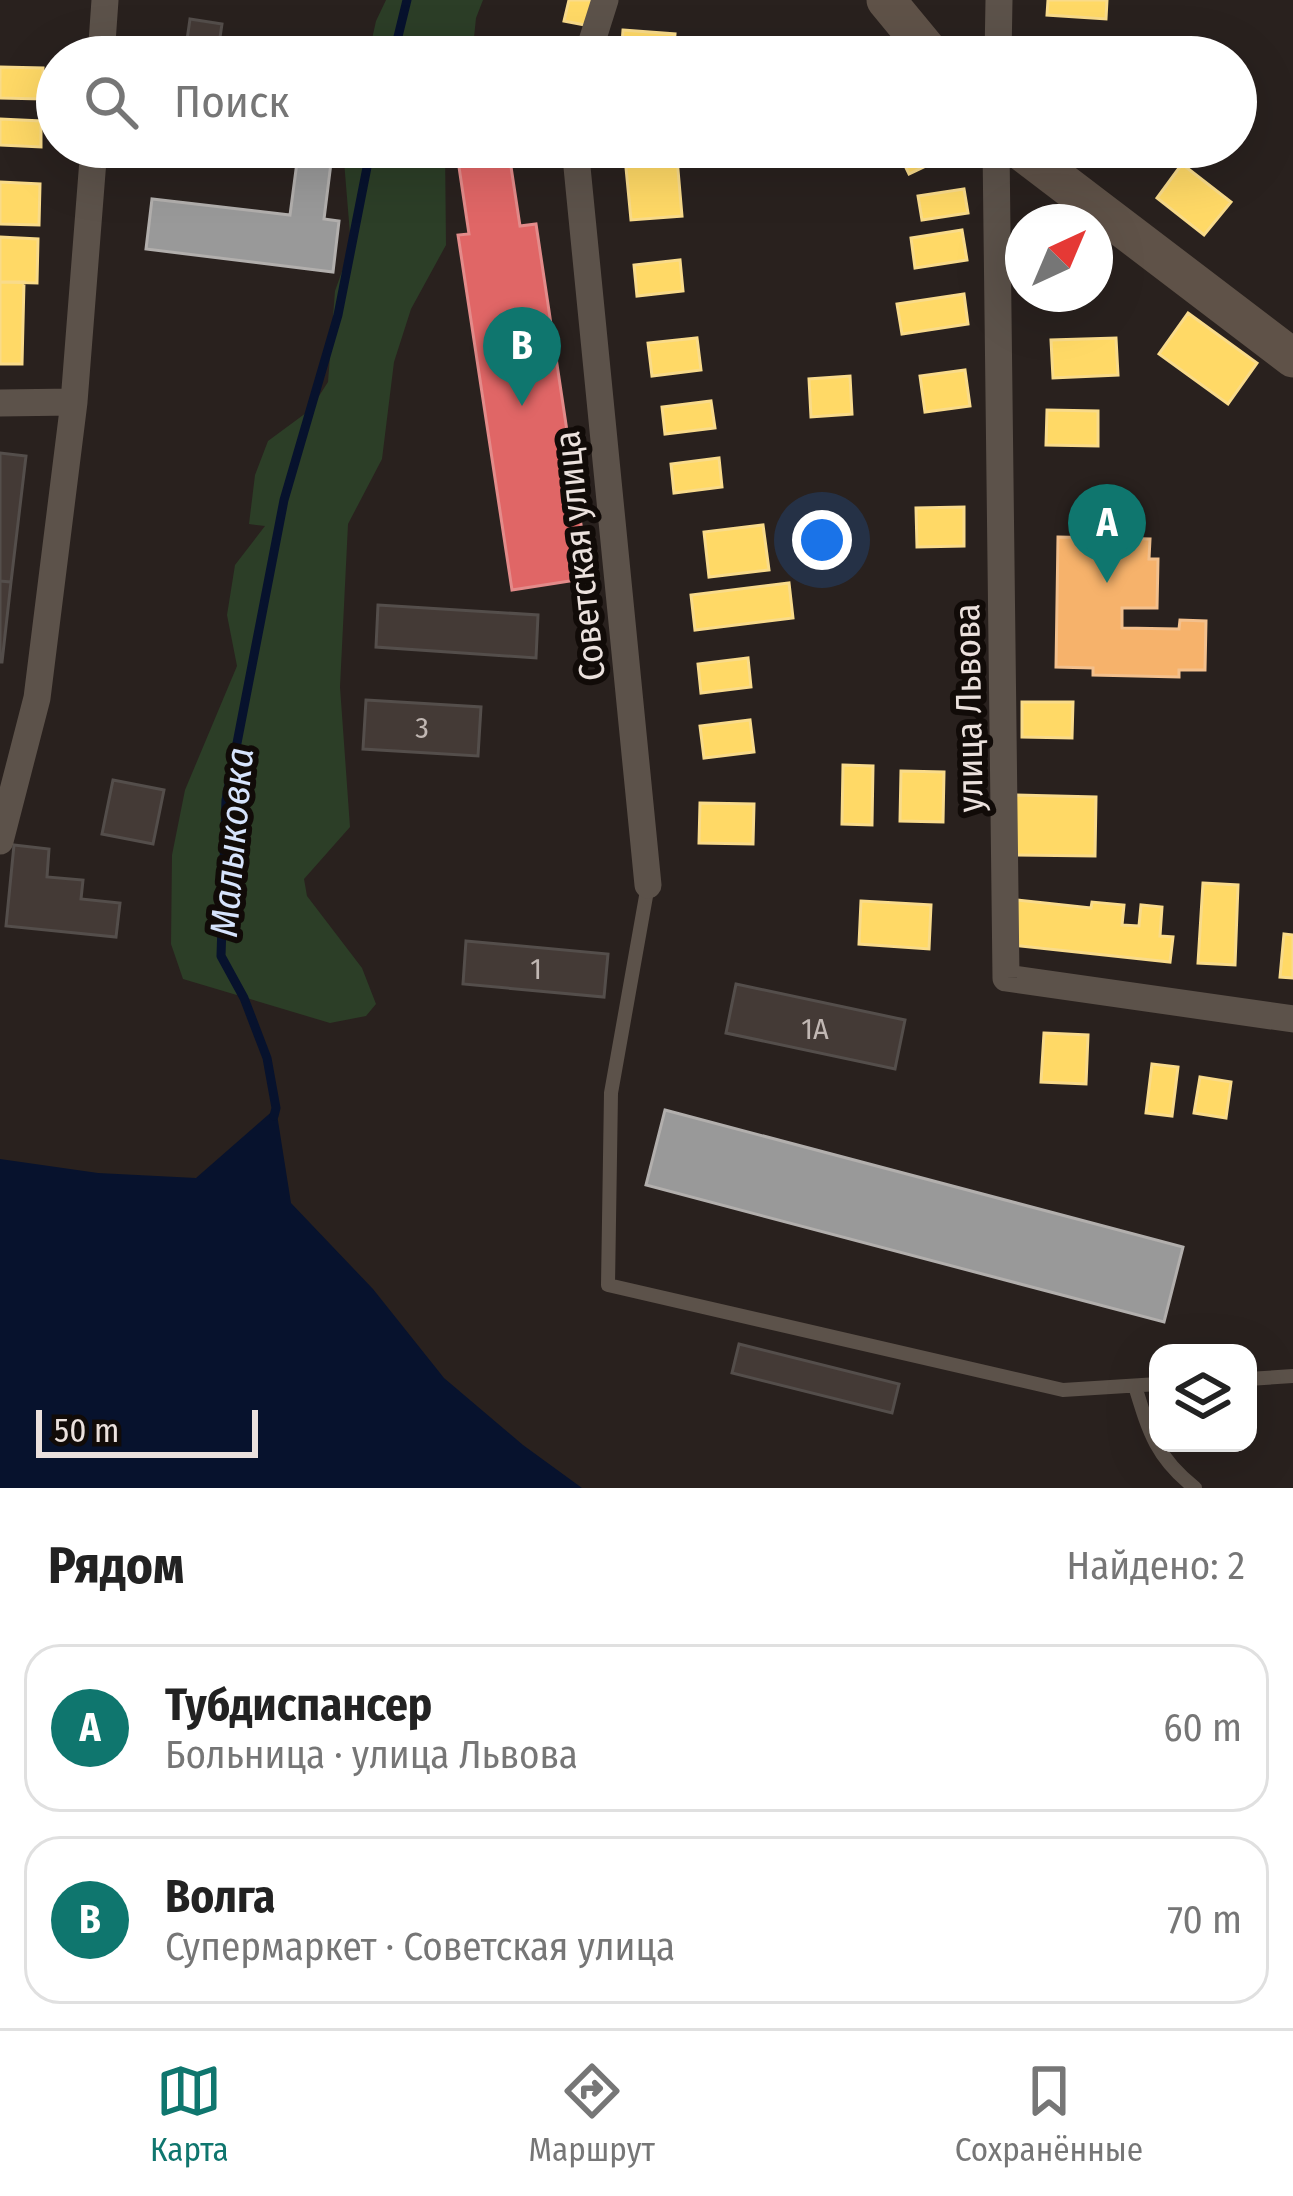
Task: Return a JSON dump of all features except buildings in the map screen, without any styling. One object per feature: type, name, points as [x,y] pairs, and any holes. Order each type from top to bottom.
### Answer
[{"type":"street","points":[[102,36],[105,0]]},
{"type":"street","points":[[594,36],[605,0]]},
{"type":"street","points":[[886,0],[916,36]]},
{"type":"street","points":[[998,36],[999,0]]},
{"type":"street","points":[[0,841],[37,698],[74,402],[92,168]]},
{"type":"street","name":"Советская улица","points":[[577,168],[648,885]]},
{"type":"street","name":"улица Львова","points":[[996,168],[1006,978],[1293,1019]]},
{"type":"street","points":[[1044,168],[1293,358]]},
{"type":"street","points":[[0,403],[74,402]]},
{"type":"lane","points":[[648,885],[611,1093],[608,1285],[1063,1390],[1149,1385]]},
{"type":"lane","points":[[1257,1378],[1293,1376]]},
{"type":"lane","points":[[1135,1386],[1152,1440],[1171,1468],[1196,1488]]},
{"type":"green space","points":[[386,0],[483,0],[474,36],[373,36]]},
{"type":"green space","points":[[345,168],[445,168],[446,245],[411,309],[394,362],[382,459],[348,524],[340,687],[350,827],[304,879],[307,896],[362,968],[376,1004],[366,1016],[330,1023],[183,979],[171,944],[172,855],[185,790],[237,666],[227,615],[235,565],[265,526],[249,524],[255,475],[268,441],[310,410],[328,382],[335,291],[351,246]]},
{"type":"water","points":[[276,1108],[291,1203],[373,1289],[444,1378],[582,1488],[0,1488],[0,1159],[98,1173],[196,1178]]},
{"type":"waterway","name":"Малыковка","points":[[398,36],[407,0]]},
{"type":"waterway","name":"Малыковка","points":[[274,1116],[267,1058],[244,998],[221,956],[226,800],[284,500],[338,315],[367,168]]},
{"type":"place","name":"Волга","points":[[522,406]]},
{"type":"place","name":"Тубдиспансер","points":[[1107,583]]}]
